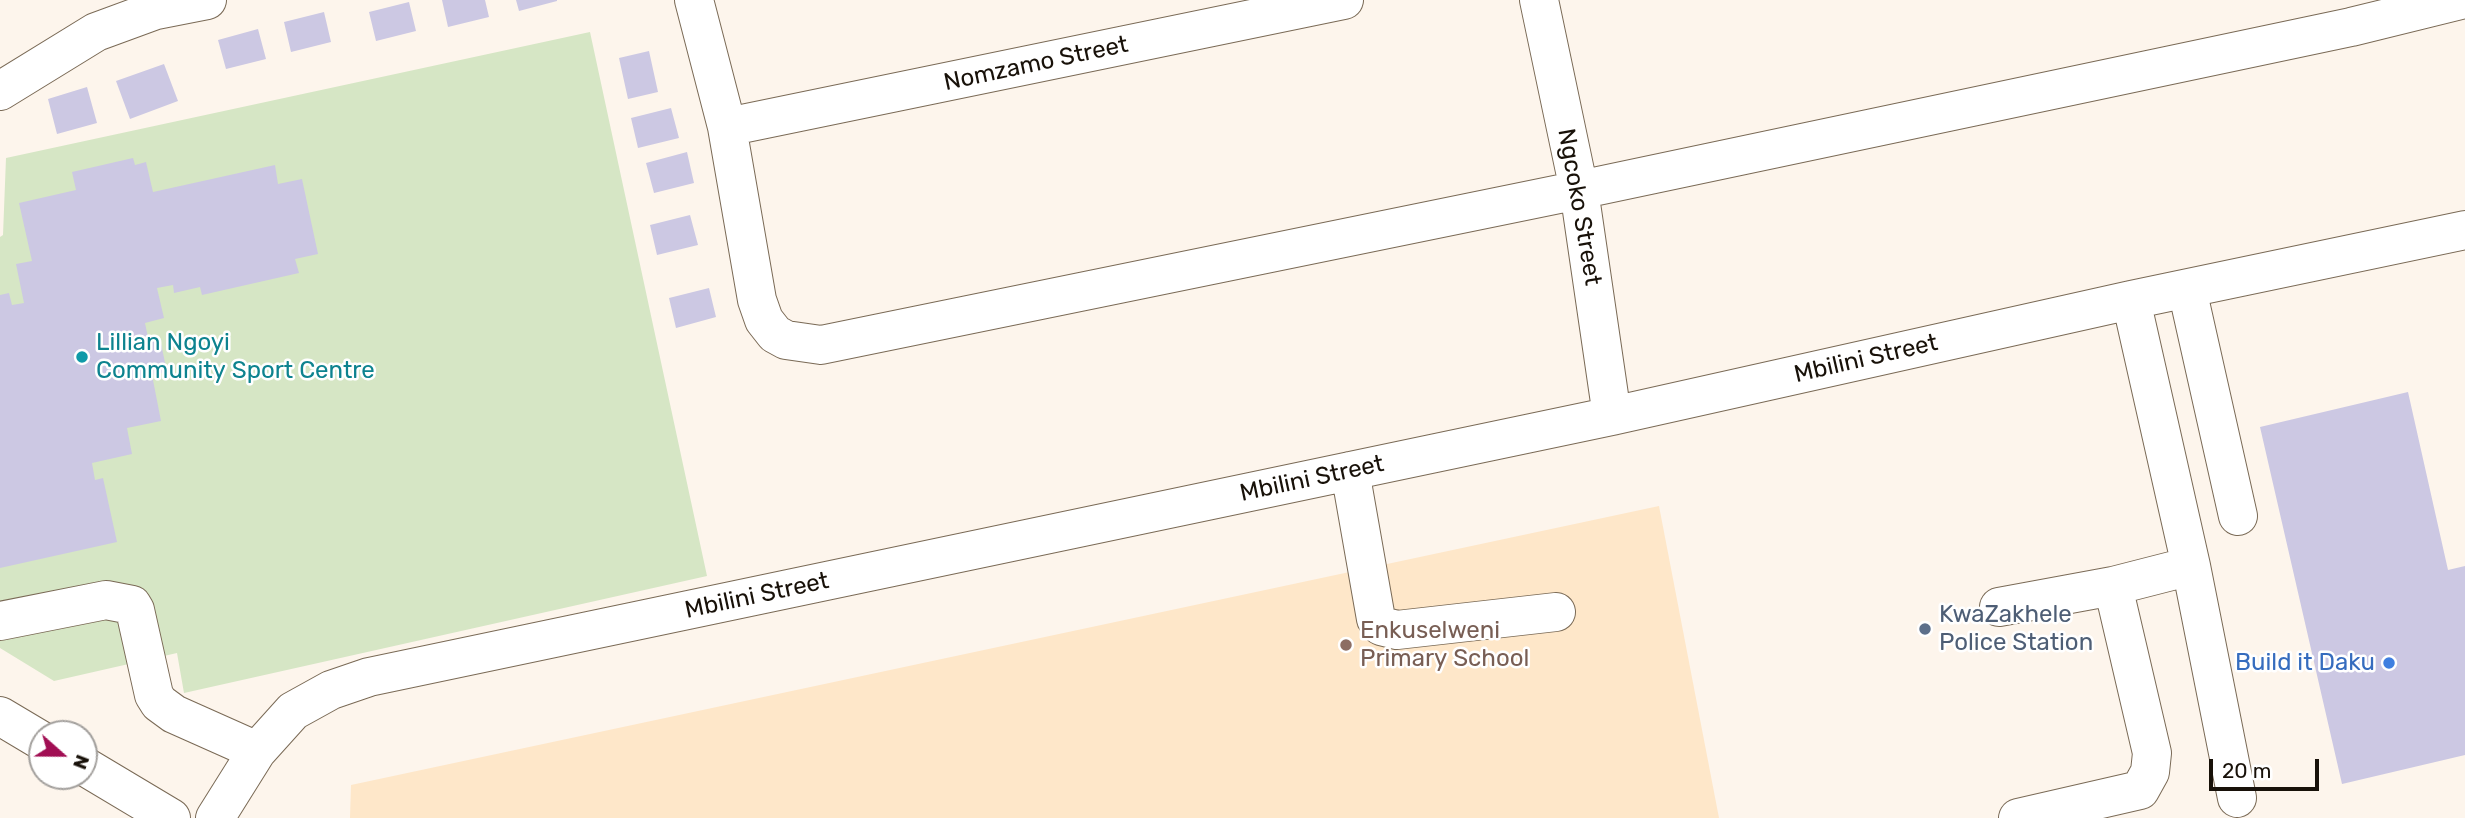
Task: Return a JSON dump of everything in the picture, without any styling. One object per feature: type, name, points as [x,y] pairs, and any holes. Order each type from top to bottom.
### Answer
[{"type":"street","points":[[0,91],[96,32],[156,10],[206,0]]},
{"type":"street","points":[[694,0],[727,127],[757,300],[764,320],[775,334],[786,340],[821,345],[1579,190],[2348,14],[2462,0]]},
{"type":"street","name":"Nomzamo Street","points":[[727,127],[1344,0]]},
{"type":"street","name":"Ngcoko Street","points":[[1539,0],[1579,190],[1612,416]]},
{"type":"street","name":"Mbilini Street","points":[[215,818],[257,751],[293,711],[331,690],[369,677],[1612,416],[2132,300],[2465,230]]},
{"type":"street","points":[[2187,289],[2238,516]]},
{"type":"street","points":[[2132,300],[2191,566],[2237,798]]},
{"type":"street","points":[[1350,471],[1376,619],[1381,626],[1397,630],[1556,612]]},
{"type":"street","points":[[1999,607],[2113,586],[2191,566]]},
{"type":"street","points":[[2018,818],[2140,790],[2150,772],[2152,753],[2113,586]]},
{"type":"street","points":[[0,621],[106,600],[132,606],[154,695],[159,703],[173,714],[257,751]]},
{"type":"street","points":[[0,716],[28,733]]},
{"type":"street","points":[[98,774],[171,818]]},
{"type":"shaded area","name":"Enkuselweni Primary School","points":[[1659,506],[1719,818],[350,818],[351,785]]},
{"type":"green space","points":[[590,32],[707,576],[184,693],[177,653],[54,681],[0,648],[0,237],[3,235],[6,158]]},
{"type":"building","points":[[442,0],[485,0],[489,17],[448,27]]},
{"type":"building","points":[[516,0],[557,0],[557,1],[519,11]]},
{"type":"building","points":[[409,2],[416,31],[376,41],[369,12]]},
{"type":"building","points":[[324,12],[331,42],[291,52],[284,22]]},
{"type":"building","points":[[258,29],[266,59],[226,69],[218,40]]},
{"type":"building","points":[[649,51],[658,92],[628,99],[619,58]]},
{"type":"building","points":[[164,64],[178,101],[130,119],[116,81]]},
{"type":"building","points":[[87,87],[97,123],[57,134],[48,99]]},
{"type":"building","points":[[671,108],[679,138],[638,148],[631,118]]},
{"type":"building","points":[[687,152],[694,183],[654,193],[646,163]]},
{"type":"building","name":"Lillian Ngoyi Community Sport Centre","points":[[133,158],[135,165],[146,162],[153,192],[275,165],[278,184],[302,179],[318,254],[295,259],[299,273],[202,295],[200,287],[174,293],[173,285],[157,288],[164,318],[145,323],[149,342],[160,339],[167,372],[152,375],[161,421],[127,428],[132,454],[92,463],[95,480],[103,478],[117,542],[0,568],[0,295],[9,293],[12,305],[24,303],[16,264],[32,261],[19,203],[76,190],[72,172]]},
{"type":"building","points":[[690,215],[698,245],[657,255],[650,225]]},
{"type":"building","points":[[709,288],[716,317],[676,328],[669,298]]},
{"type":"building","name":"Build it Daku","points":[[2408,392],[2448,570],[2465,566],[2465,755],[2342,784],[2260,427]]},
{"type":"place","name":"Lillian Ngoyi Community Sport Centre","points":[[82,357]]},
{"type":"place","name":"KwaZakhele Police Station","points":[[1925,629]]},
{"type":"place","name":"Enkuselweni Primary School","points":[[1346,645]]},
{"type":"place","name":"Build it Daku","points":[[2389,663]]}]
